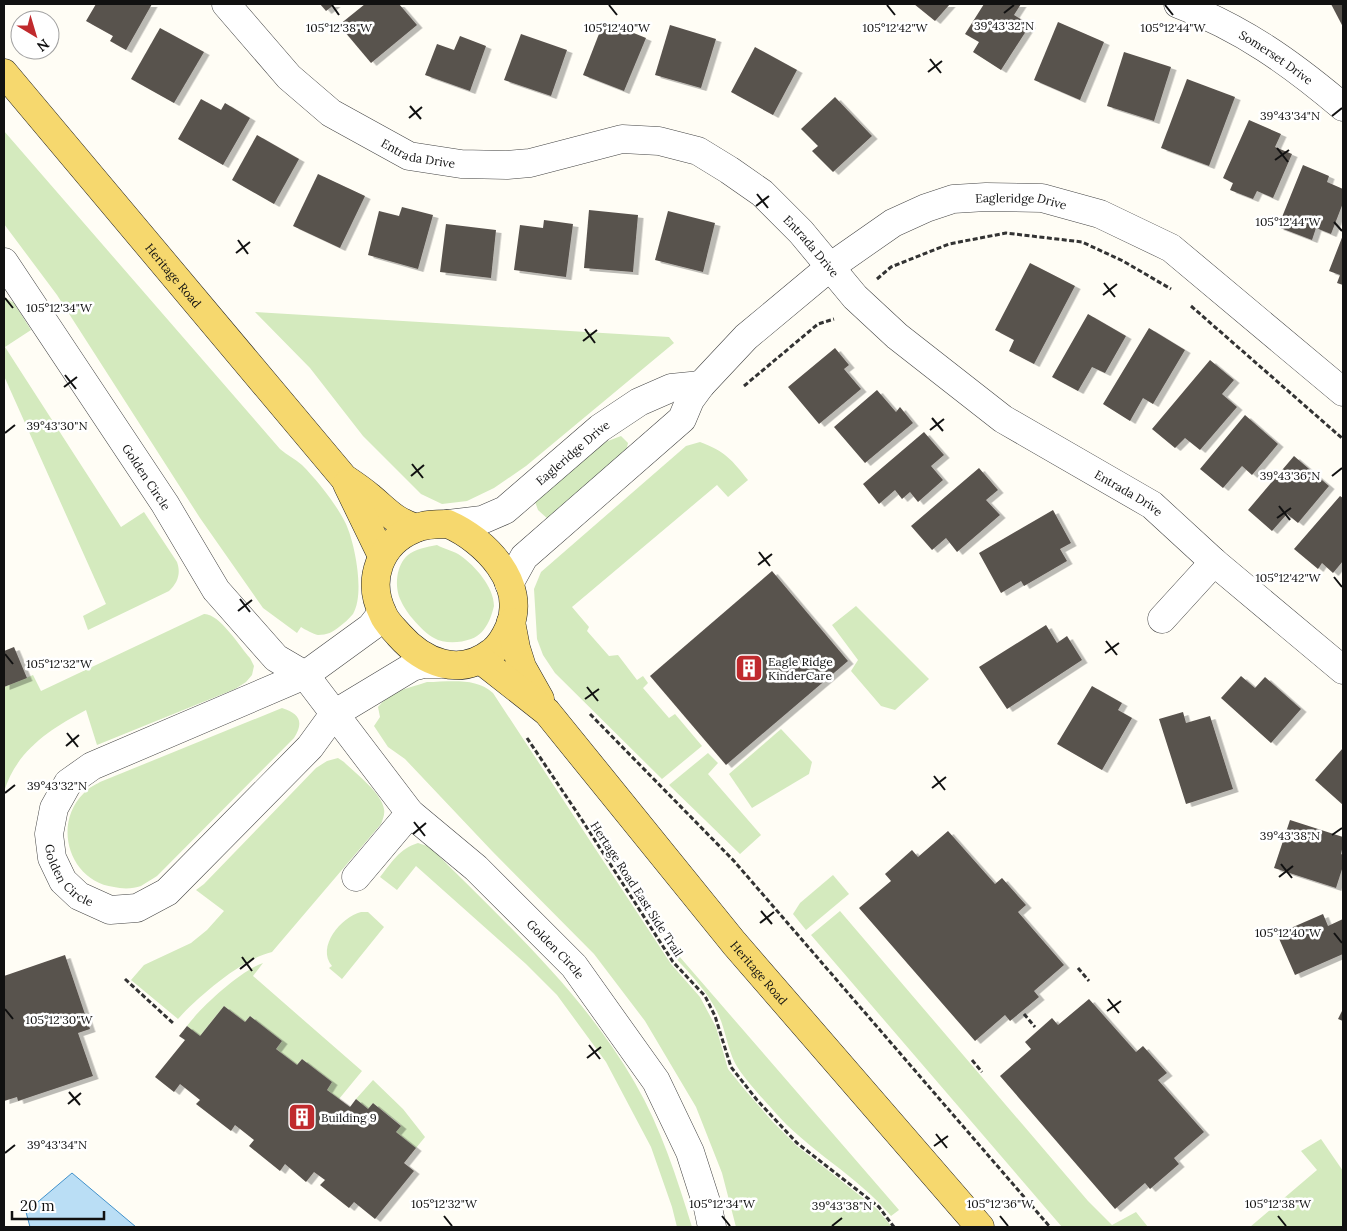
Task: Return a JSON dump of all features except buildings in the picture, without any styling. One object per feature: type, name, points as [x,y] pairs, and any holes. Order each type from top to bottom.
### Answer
[{"type":"main road","name":"Heritage Road","points":[[4,73],[344,478],[370,497],[386,513],[400,522],[416,528]]},
{"type":"main road","name":"Heritage Road","points":[[344,478],[382,556]]},
{"type":"main road","points":[[448,524],[465,533],[485,548],[504,572],[513,596],[511,622],[504,639],[498,647],[481,660],[468,664],[440,664],[418,654],[391,626],[382,613],[379,603],[376,581],[382,556],[389,546],[399,536],[416,528],[448,524]]},
{"type":"main road","name":"Heritage Road","points":[[511,622],[522,667],[547,712],[734,943],[980,1227]]},
{"type":"main road","name":"Heritage Road","points":[[481,660],[547,712]]},
{"type":"street","name":"Entrada Drive","points":[[226,4],[289,77],[330,113],[409,156],[461,164],[507,165],[530,163],[622,139],[660,141],[698,151],[762,193],[801,232],[862,304],[897,336],[1004,418],[1152,505],[1214,562],[1343,670]]},
{"type":"street","name":"Somerset Drive","points":[[1178,4],[1236,29],[1317,84],[1343,107]]},
{"type":"street","name":"Eagleridge Drive","points":[[509,584],[518,565],[528,553],[682,419],[690,400],[701,385],[746,337],[830,267],[893,223],[926,208],[953,199],[986,197],[1042,198],[1100,214],[1171,248],[1343,392]]},
{"type":"street","name":"Golden Circle","points":[[4,262],[165,504],[216,590],[276,658],[305,675],[410,813],[476,868],[574,966],[656,1080],[690,1152],[708,1208],[712,1227]]},
{"type":"street","name":"Eagleridge Drive","points":[[448,524],[482,520],[499,514],[600,428],[639,402],[671,388],[701,385]]},
{"type":"street","points":[[1162,619],[1214,562]]},
{"type":"street","name":"Golden Circle","points":[[382,613],[372,627],[305,675],[92,766],[68,783],[54,808],[49,834],[52,858],[63,881],[79,896],[110,910],[137,908],[168,892],[310,747],[334,714],[412,667],[424,664],[440,664]]},
{"type":"street","points":[[356,877],[410,813]]},
{"type":"path","points":[[588,712],[734,861],[1050,1227]]},
{"type":"path","name":"Hertage Road East Side Trail","points":[[525,735],[582,820],[672,962],[704,996],[715,1016],[731,1068],[757,1100],[797,1143],[878,1207],[894,1227]]},
{"type":"path","points":[[1078,968],[1089,981]]},
{"type":"path","points":[[125,979],[174,1024]]},
{"type":"path","points":[[1024,1014],[1035,1027]]},
{"type":"path","points":[[972,1060],[982,1072]]},
{"type":"green space","points":[[4,131],[280,449],[308,471],[337,509],[346,524],[353,544],[358,594],[357,605],[353,614],[334,630],[327,634],[318,635],[301,627],[297,633],[263,608],[200,518],[57,295],[4,224]]},
{"type":"green space","points":[[4,297],[14,303],[31,330],[5,347],[121,527],[144,512],[177,562],[178,578],[175,585],[169,591],[88,630],[83,616],[106,604],[4,376]]},
{"type":"green space","points":[[255,312],[669,337],[674,343],[526,466],[494,488],[467,501],[442,504],[421,494],[363,436],[310,368]]},
{"type":"green space","points":[[621,436],[628,443],[625,456],[549,520],[538,510],[534,499],[600,444]]},
{"type":"green space","points":[[700,442],[716,449],[727,457],[748,480],[728,497],[717,485],[572,607],[589,627],[587,631],[609,656],[618,655],[637,680],[643,676],[648,683],[643,688],[669,718],[675,714],[702,746],[662,779],[555,673],[543,655],[537,639],[534,589],[541,572],[686,446]]},
{"type":"green space","points":[[437,545],[456,553],[466,560],[478,571],[491,592],[494,606],[490,619],[482,632],[471,639],[452,642],[434,638],[420,627],[411,616],[403,606],[399,595],[397,576],[404,559],[421,548]]},
{"type":"green space","points":[[856,606],[929,679],[895,710],[881,706],[851,671],[858,660],[832,625]]},
{"type":"green space","points":[[204,614],[210,615],[223,625],[250,658],[254,666],[252,675],[246,682],[235,689],[97,745],[86,710],[47,733],[26,753],[9,777],[4,792],[4,687],[33,675],[41,691]]},
{"type":"green space","points":[[427,682],[470,682],[493,693],[671,964],[700,997],[716,1027],[728,1069],[772,1121],[797,1146],[877,1209],[892,1227],[736,1227],[722,1173],[696,1107],[645,1021],[594,954],[492,851],[405,759],[388,747],[374,726],[380,717],[378,707],[384,701],[400,691]]},
{"type":"green space","points":[[282,708],[293,713],[298,719],[299,727],[294,738],[157,876],[138,887],[117,888],[98,883],[76,863],[70,849],[68,835],[69,820],[74,806],[87,790],[100,782]]},
{"type":"green space","points":[[781,729],[812,762],[809,774],[752,808],[729,774]]},
{"type":"green space","points":[[708,753],[718,763],[708,774],[761,835],[740,854],[669,785]]},
{"type":"green space","points":[[338,758],[361,777],[378,796],[384,811],[381,824],[272,952],[260,956],[235,970],[197,1000],[178,1019],[131,980],[144,965],[191,943],[207,930],[224,911],[196,890],[316,768],[327,761]]},
{"type":"green space","points":[[418,843],[430,847],[513,930],[567,988],[614,1050],[635,1083],[661,1135],[692,1227],[677,1227],[651,1147],[606,1062],[557,995],[526,964],[416,866],[397,890],[380,877],[401,852]]},
{"type":"green space","points":[[833,875],[849,894],[806,930],[793,914],[800,903]]},
{"type":"green space","points":[[840,911],[1088,1201],[1112,1225],[1136,1212],[1148,1227],[1062,1227],[811,935]]},
{"type":"green space","points":[[368,912],[384,927],[342,979],[329,968],[332,966],[327,950],[329,942],[339,926],[353,915]]},
{"type":"green space","points":[[660,934],[899,1210],[891,1216],[863,1188],[801,1138],[758,1093],[735,1063],[721,1020],[711,1000],[676,958]]},
{"type":"green space","points":[[263,963],[253,976],[362,1071],[339,1099],[327,1090],[332,1082],[302,1059],[297,1065],[276,1049],[282,1041],[250,1016],[245,1022],[224,1006],[200,1036],[187,1026],[222,990],[243,974]]},
{"type":"green space","points":[[373,1080],[403,1109],[425,1137],[416,1148],[396,1132],[401,1125],[373,1103],[368,1109],[356,1099]]},
{"type":"green space","points":[[1321,1139],[1343,1171],[1343,1227],[1250,1227],[1317,1170],[1301,1151]]},
{"type":"water","points":[[72,1173],[136,1227],[30,1227],[26,1212]]},
{"type":"place","name":"Eagle Ridge KinderCare","points":[[749,668]]},
{"type":"place","name":"Building 9","points":[[302,1117]]}]
